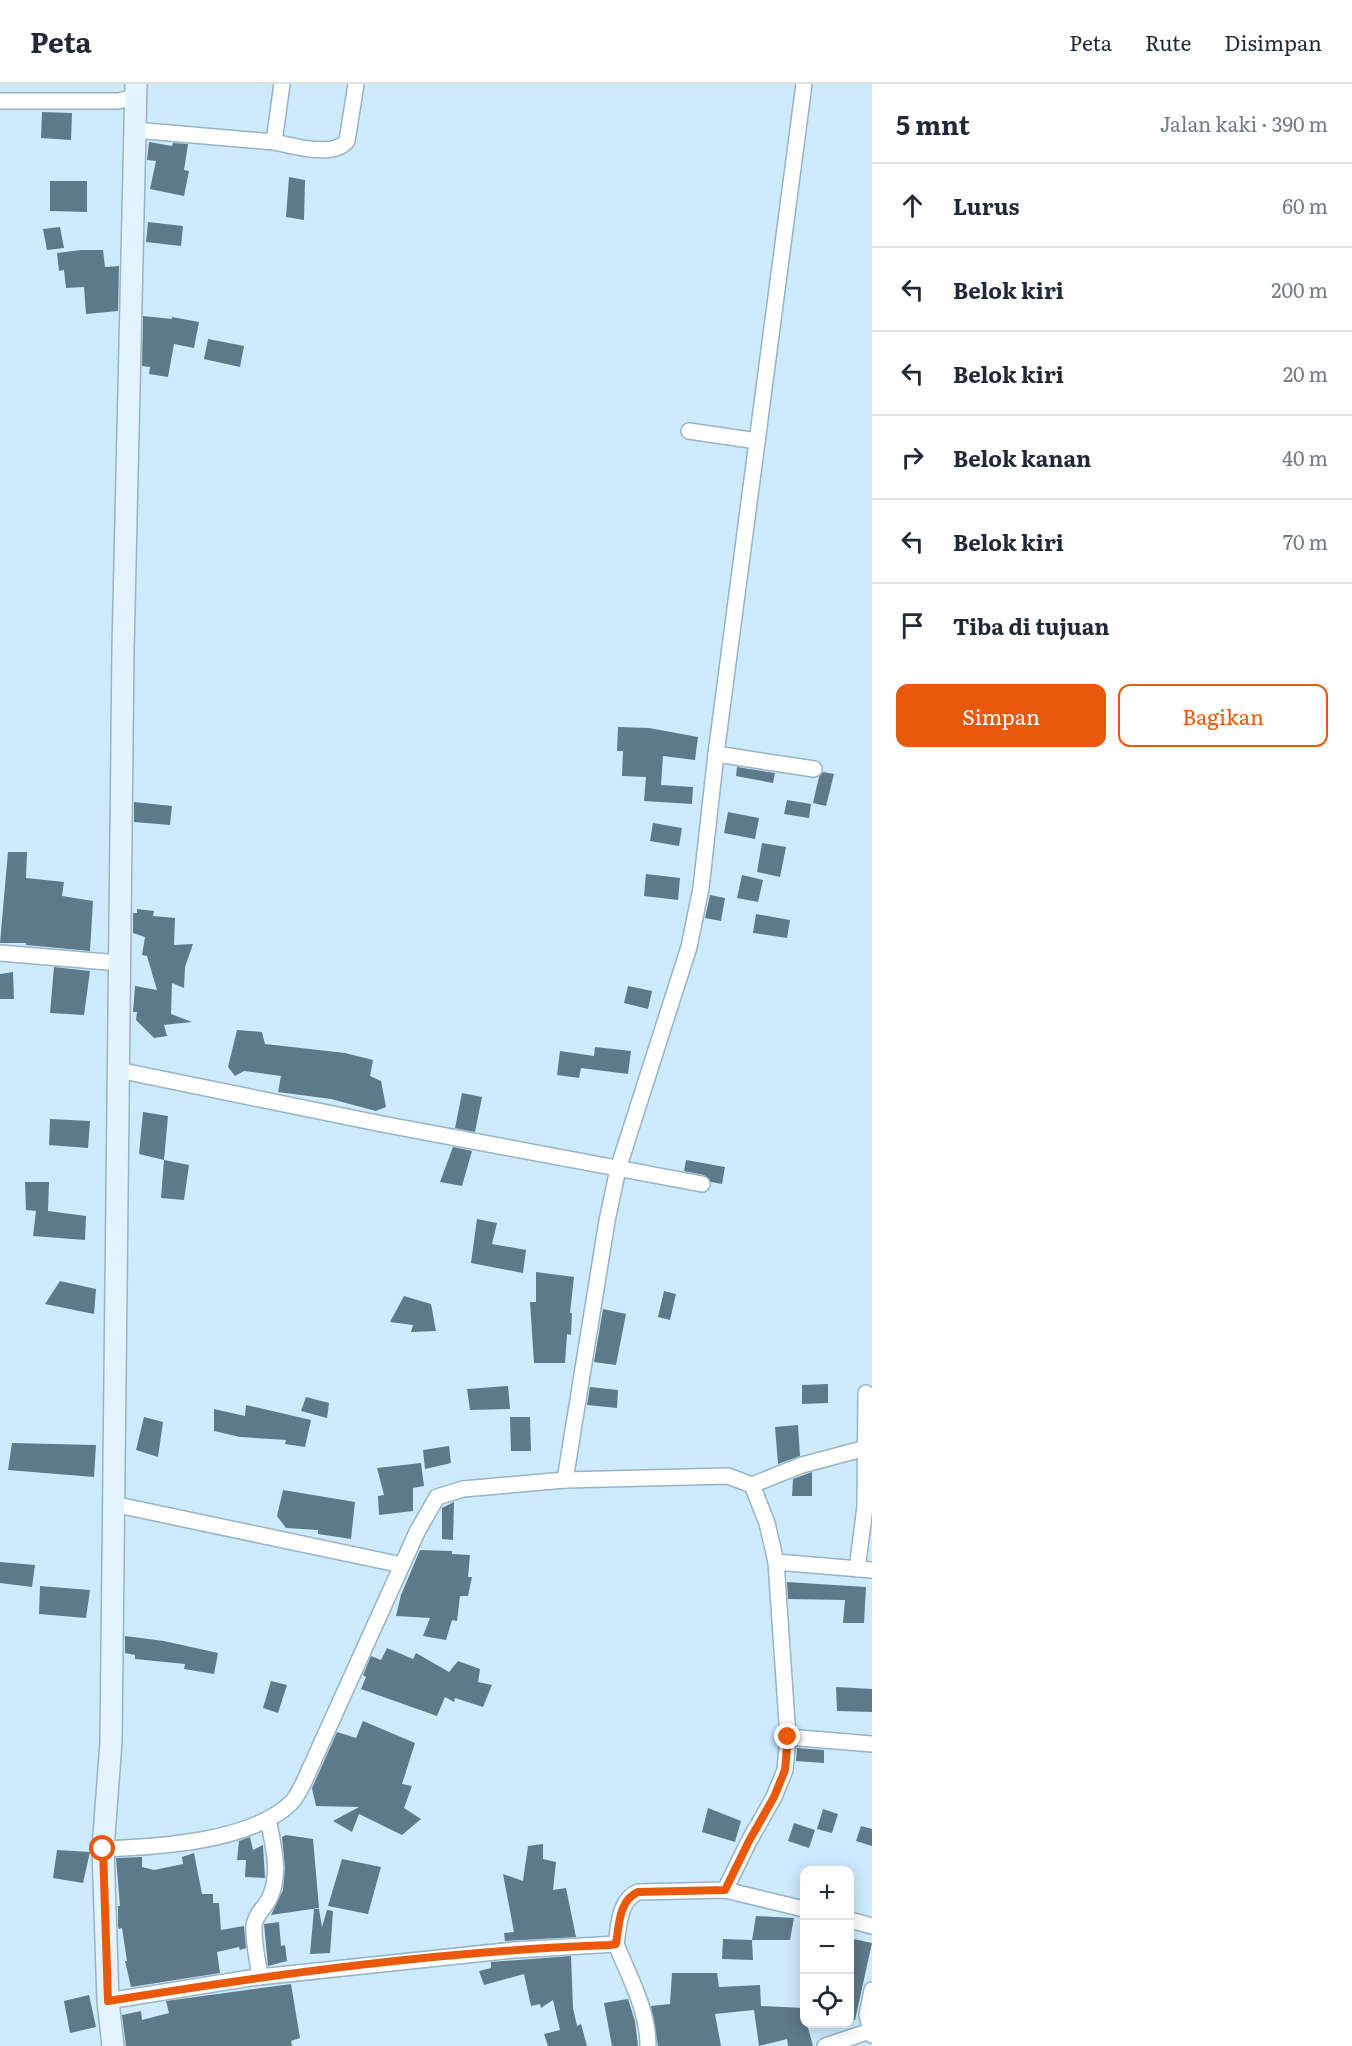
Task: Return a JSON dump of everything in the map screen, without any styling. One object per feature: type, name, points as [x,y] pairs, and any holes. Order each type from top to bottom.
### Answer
[{"type":"street","points":[[274,142],[282,84]]},
{"type":"street","points":[[135,130],[249,138],[333,150],[343,146],[347,141],[356,84]]},
{"type":"street","points":[[565,1480],[607,1221],[618,1169],[689,947],[701,888],[716,754],[804,84]]},
{"type":"street","points":[[0,101],[118,101],[136,90]]},
{"type":"street","points":[[113,2046],[108,2001],[103,1849],[111,1742],[123,650],[136,90]]},
{"type":"street","points":[[689,430],[757,441]]},
{"type":"street","points":[[716,754],[814,769]]},
{"type":"street","points":[[0,953],[119,963]]},
{"type":"street","points":[[118,1070],[702,1184]]},
{"type":"street","points":[[776,1562],[864,1569],[866,1393]]},
{"type":"street","points":[[103,1849],[156,1846],[240,1830],[268,1819],[292,1802],[303,1784],[417,1532],[437,1497],[463,1489],[565,1480],[728,1476],[752,1485],[802,1465],[866,1448]]},
{"type":"street","points":[[725,1890],[774,1797],[785,1770],[788,1737],[776,1562],[767,1523],[752,1485]]},
{"type":"street","points":[[113,1504],[402,1565]]},
{"type":"street","points":[[788,1737],[872,1744]]},
{"type":"street","points":[[260,1977],[254,1926],[258,1914],[270,1897],[275,1880],[275,1861],[268,1819]]},
{"type":"street","points":[[648,2046],[648,2027],[641,2001],[616,1944],[623,1905],[631,1895],[638,1892],[725,1890],[800,1908]]},
{"type":"street","points":[[854,1921],[872,1926]]},
{"type":"street","points":[[108,2001],[260,1977],[514,1950],[616,1944]]},
{"type":"street","points":[[825,2046],[871,2033],[868,2008],[872,1990]]},
{"type":"building","points":[[42,112],[72,113],[71,140],[41,138]]},
{"type":"building","points":[[149,142],[172,146],[173,143],[188,144],[184,170],[189,171],[184,196],[150,189],[156,161],[147,160]]},
{"type":"building","points":[[289,177],[305,180],[304,220],[286,217]]},
{"type":"building","points":[[50,181],[87,181],[87,212],[50,211]]},
{"type":"building","points":[[148,222],[183,226],[181,246],[146,242]]},
{"type":"building","points":[[60,227],[64,248],[47,250],[43,229]]},
{"type":"building","points":[[103,250],[105,267],[119,266],[118,311],[86,314],[84,287],[66,288],[64,270],[59,271],[57,253]]},
{"type":"building","points":[[143,316],[172,319],[172,317],[199,322],[194,348],[174,344],[168,377],[149,374],[150,367],[142,366]]},
{"type":"building","points":[[208,339],[244,346],[240,367],[204,359]]},
{"type":"building","points":[[618,727],[649,728],[698,737],[695,760],[663,756],[661,785],[693,787],[692,804],[644,801],[646,777],[622,776],[623,751],[617,751]]},
{"type":"building","points":[[737,767],[775,773],[773,783],[736,776]]},
{"type":"building","points":[[823,772],[834,774],[826,806],[813,803],[819,777]]},
{"type":"building","points":[[787,800],[811,804],[809,818],[784,814]]},
{"type":"building","points":[[134,802],[172,806],[170,825],[134,822]]},
{"type":"building","points":[[728,812],[759,818],[755,839],[724,833]]},
{"type":"building","points":[[653,823],[682,828],[679,846],[650,841]]},
{"type":"building","points":[[762,843],[786,847],[780,877],[757,872]]},
{"type":"building","points":[[8,852],[27,852],[26,878],[64,882],[62,896],[93,901],[90,951],[26,945],[26,943],[0,943]]},
{"type":"building","points":[[646,874],[680,878],[678,900],[644,896]]},
{"type":"building","points":[[742,875],[763,880],[758,902],[737,898]]},
{"type":"building","points":[[710,895],[725,898],[721,921],[705,918]]},
{"type":"building","points":[[137,909],[154,911],[153,916],[175,918],[174,945],[193,944],[185,967],[184,988],[172,983],[171,1014],[192,1022],[164,1025],[167,1036],[154,1038],[136,1020],[137,1012],[133,1012],[135,986],[157,990],[147,956],[142,955],[145,937],[133,933],[133,913],[137,913]]},
{"type":"building","points":[[756,914],[790,920],[787,938],[753,933]]},
{"type":"building","points":[[54,967],[90,971],[84,1015],[50,1013]]},
{"type":"building","points":[[13,972],[14,999],[0,999],[0,974]]},
{"type":"building","points":[[628,986],[652,991],[648,1009],[624,1003]]},
{"type":"building","points":[[237,1030],[262,1032],[265,1044],[345,1053],[373,1060],[370,1076],[381,1081],[386,1107],[376,1111],[331,1099],[278,1092],[281,1076],[244,1071],[235,1076],[228,1067]]},
{"type":"building","points":[[595,1047],[631,1051],[628,1074],[581,1068],[579,1078],[557,1075],[560,1051],[594,1056]]},
{"type":"building","points":[[462,1093],[482,1097],[475,1132],[455,1128]]},
{"type":"building","points":[[143,1112],[168,1116],[164,1160],[139,1154]]},
{"type":"building","points":[[50,1119],[90,1121],[88,1148],[49,1145]]},
{"type":"building","points":[[453,1147],[472,1151],[462,1186],[440,1182]]},
{"type":"building","points":[[164,1160],[189,1165],[184,1200],[161,1198]]},
{"type":"building","points":[[686,1160],[725,1167],[722,1184],[711,1182],[704,1175],[684,1171]]},
{"type":"building","points":[[25,1182],[49,1182],[48,1211],[86,1216],[85,1240],[33,1236],[36,1211],[26,1210]]},
{"type":"building","points":[[477,1219],[497,1223],[492,1244],[526,1250],[523,1273],[471,1263]]},
{"type":"building","points":[[536,1272],[574,1277],[570,1313],[572,1313],[571,1335],[567,1334],[565,1363],[534,1363],[530,1302],[536,1302]]},
{"type":"building","points":[[60,1281],[96,1289],[94,1314],[45,1304]]},
{"type":"building","points":[[664,1291],[676,1294],[670,1320],[658,1317]]},
{"type":"building","points":[[404,1296],[431,1304],[436,1331],[411,1332],[413,1325],[390,1322]]},
{"type":"building","points":[[603,1309],[626,1314],[616,1365],[594,1362]]},
{"type":"building","points":[[828,1384],[828,1403],[802,1404],[802,1385]]},
{"type":"building","points":[[508,1386],[510,1409],[470,1410],[467,1389]]},
{"type":"building","points":[[590,1387],[618,1390],[617,1408],[587,1405]]},
{"type":"building","points":[[306,1397],[329,1403],[327,1418],[301,1411]]},
{"type":"building","points":[[246,1405],[311,1420],[305,1447],[285,1444],[286,1440],[240,1437],[214,1431],[214,1409],[245,1416]]},
{"type":"building","points":[[144,1417],[163,1422],[158,1457],[136,1450]]},
{"type":"building","points":[[510,1417],[530,1417],[531,1451],[511,1451]]},
{"type":"building","points":[[798,1425],[800,1456],[778,1464],[775,1427]]},
{"type":"building","points":[[12,1443],[96,1445],[94,1477],[8,1470]]},
{"type":"building","points":[[449,1446],[451,1463],[425,1469],[423,1450]]},
{"type":"building","points":[[421,1463],[424,1486],[413,1488],[413,1511],[379,1515],[378,1496],[384,1495],[377,1468]]},
{"type":"building","points":[[812,1472],[812,1496],[792,1496],[793,1479]]},
{"type":"building","points":[[283,1490],[355,1502],[351,1539],[318,1534],[318,1530],[286,1528],[277,1516]]},
{"type":"building","points":[[454,1502],[453,1540],[442,1539],[442,1508]]},
{"type":"building","points":[[420,1550],[452,1551],[452,1554],[470,1555],[468,1577],[472,1577],[468,1596],[460,1596],[457,1621],[452,1620],[446,1640],[423,1636],[430,1618],[396,1616],[401,1595]]},
{"type":"building","points":[[0,1562],[35,1565],[32,1587],[0,1583]]},
{"type":"building","points":[[787,1582],[866,1587],[864,1623],[843,1623],[845,1600],[788,1599]]},
{"type":"building","points":[[40,1586],[90,1590],[86,1618],[39,1614]]},
{"type":"building","points":[[125,1636],[164,1641],[218,1653],[214,1674],[184,1669],[185,1664],[135,1659],[135,1655],[125,1653]]},
{"type":"building","points":[[387,1648],[413,1659],[416,1653],[449,1672],[458,1661],[480,1669],[478,1682],[492,1685],[483,1707],[455,1698],[454,1702],[445,1697],[437,1716],[361,1689],[366,1677],[363,1675],[371,1656],[381,1660]]},
{"type":"building","points":[[271,1681],[287,1685],[278,1713],[263,1708]]},
{"type":"building","points":[[836,1687],[872,1689],[872,1712],[837,1711]]},
{"type":"building","points":[[363,1721],[415,1743],[402,1784],[412,1786],[404,1808],[421,1819],[402,1835],[359,1814],[352,1832],[333,1821],[359,1807],[316,1806],[312,1788],[337,1732],[356,1738]]},
{"type":"building","points":[[797,1748],[824,1750],[824,1763],[796,1761]]},
{"type":"building","points":[[708,1808],[741,1821],[735,1842],[702,1832]]},
{"type":"building","points":[[823,1809],[838,1814],[832,1833],[817,1829]]},
{"type":"building","points":[[794,1823],[815,1830],[809,1848],[788,1841]]},
{"type":"building","points":[[861,1826],[872,1829],[872,1846],[856,1841]]},
{"type":"building","points":[[286,1835],[313,1839],[319,1908],[271,1915],[283,1890],[285,1868],[282,1837]]},
{"type":"building","points":[[250,1837],[253,1850],[263,1845],[265,1878],[245,1877],[246,1860],[237,1860],[239,1841]]},
{"type":"building","points":[[543,1844],[543,1859],[556,1862],[553,1890],[566,1888],[576,1937],[505,1941],[504,1933],[514,1932],[503,1874],[523,1881],[528,1846]]},
{"type":"building","points":[[57,1850],[90,1852],[83,1883],[53,1878]]},
{"type":"building","points":[[194,1853],[202,1894],[213,1894],[213,1903],[219,1903],[221,1930],[244,1926],[246,1948],[240,1950],[239,1947],[217,1952],[220,1973],[131,1987],[125,1961],[127,1961],[122,1928],[119,1929],[118,1926],[118,1906],[120,1906],[116,1858],[142,1857],[142,1867],[154,1870],[183,1864],[182,1857]]},
{"type":"building","points":[[342,1859],[381,1867],[368,1914],[328,1906]]},
{"type":"building","points":[[314,1909],[319,1909],[322,1927],[327,1910],[333,1911],[330,1953],[310,1954]]},
{"type":"building","points":[[756,1916],[794,1918],[790,1940],[752,1940]]},
{"type":"building","points":[[279,1922],[281,1946],[285,1945],[287,1961],[268,1966],[264,1924]]},
{"type":"building","points":[[723,1939],[752,1940],[753,1960],[722,1959]]},
{"type":"building","points":[[854,1939],[872,1943],[854,2020]]},
{"type":"building","points":[[571,1956],[573,2008],[577,2026],[581,2024],[587,2046],[548,2046],[544,2034],[560,2030],[553,2000],[541,2008],[540,2004],[531,2006],[524,1974],[484,1985],[479,1971],[491,1968],[491,1962]]},
{"type":"building","points":[[672,1973],[717,1973],[719,1987],[760,1985],[761,2006],[800,2008],[800,2028],[808,2028],[813,2046],[788,2046],[787,2039],[759,2046],[754,2010],[715,2014],[721,2046],[658,2046],[651,2006],[670,2004]]},
{"type":"building","points":[[291,1984],[300,2038],[291,2041],[292,2046],[126,2046],[122,2015],[141,2011],[142,2020],[169,2013],[166,2001]]},
{"type":"building","points":[[89,1995],[96,2027],[70,2033],[64,2001]]},
{"type":"building","points":[[628,1999],[635,2021],[638,2046],[612,2046],[604,2003]]},
{"type":"route","points":[[103,1849],[108,2001],[250,1978],[514,1950],[610,1945],[616,1944],[623,1905],[631,1895],[638,1892],[725,1890],[774,1797],[785,1770],[788,1737]]}]
